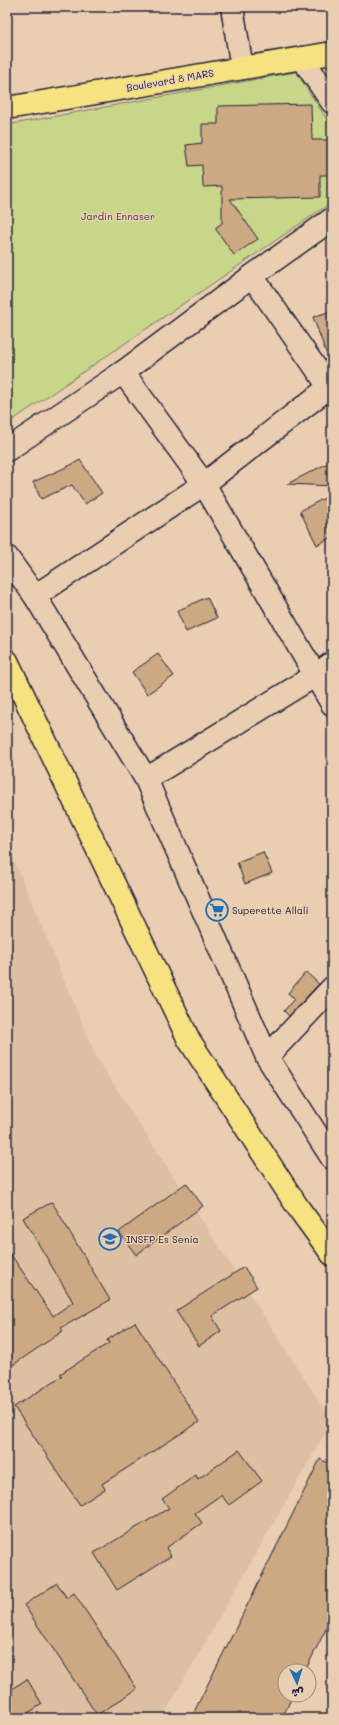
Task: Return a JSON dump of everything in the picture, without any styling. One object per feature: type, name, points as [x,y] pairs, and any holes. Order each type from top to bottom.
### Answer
[{"type":"main road","name":"Boulevard 8 MARS","points":[[7,108],[332,53]]},
{"type":"main road","points":[[7,662],[189,1040],[299,1209],[332,1254]]},
{"type":"street","points":[[232,7],[242,68]]},
{"type":"street","points":[[302,58],[332,102]]},
{"type":"street","points":[[7,450],[123,372],[252,276],[332,219]]},
{"type":"street","points":[[34,596],[204,484],[330,386],[252,276]]},
{"type":"street","points":[[123,372],[204,484],[324,669],[332,704]]},
{"type":"street","points":[[7,557],[34,596],[146,779],[267,1057],[332,1158]]},
{"type":"street","points":[[146,779],[324,669]]},
{"type":"street","points":[[267,1057],[332,988]]},
{"type":"shaded area","name":"INSFP Es Senia","points":[[7,843],[96,1057],[332,1421],[162,1718],[7,1718]]},
{"type":"green space","name":"Jardin Ennaser","points":[[296,72],[332,127],[332,202],[7,424],[7,125]]},
{"type":"building","points":[[311,104],[312,140],[332,140],[332,175],[320,175],[320,197],[230,199],[258,239],[234,255],[215,228],[222,223],[222,186],[203,187],[202,165],[189,166],[186,145],[202,143],[202,124],[218,124],[218,106]]},
{"type":"building","points":[[328,312],[332,321],[332,363],[330,363],[313,317]]},
{"type":"building","points":[[80,460],[102,493],[85,504],[72,485],[41,499],[33,482]]},
{"type":"building","points":[[332,461],[332,486],[287,484]]},
{"type":"building","points":[[332,494],[332,537],[317,545],[300,511]]},
{"type":"building","points":[[207,597],[217,618],[186,632],[177,611]]},
{"type":"building","points":[[158,654],[174,676],[147,694],[132,672]]},
{"type":"building","points":[[263,852],[272,873],[245,884],[237,862]]},
{"type":"building","points":[[306,972],[319,984],[289,1016],[284,1011],[294,999],[288,993]]},
{"type":"building","points":[[186,1183],[203,1206],[136,1255],[119,1232]]},
{"type":"building","points":[[52,1202],[110,1300],[61,1328],[63,1331],[7,1369],[7,1249],[53,1316],[73,1302],[23,1218]]},
{"type":"building","points":[[244,1267],[257,1287],[212,1316],[221,1331],[199,1346],[176,1311]]},
{"type":"building","points":[[135,1322],[199,1422],[102,1484],[105,1489],[80,1505],[14,1407],[62,1376],[60,1374],[109,1343],[107,1340]]},
{"type":"building","points":[[239,1450],[262,1481],[229,1505],[221,1495],[195,1513],[202,1523],[166,1548],[171,1556],[117,1590],[94,1553],[169,1508],[162,1499],[196,1475],[198,1479]]},
{"type":"building","points":[[320,1459],[332,1465],[332,1617],[309,1663],[277,1663],[277,1703],[289,1703],[282,1718],[191,1718]]},
{"type":"building","points":[[57,1583],[67,1598],[74,1593],[137,1689],[97,1715],[24,1605]]},
{"type":"building","points":[[27,1679],[42,1704],[20,1718],[7,1718],[7,1692]]},
{"type":"place","name":"Superette Allali","points":[[217,910]]},
{"type":"place","name":"INSFP Es Senia","points":[[110,1239]]}]
